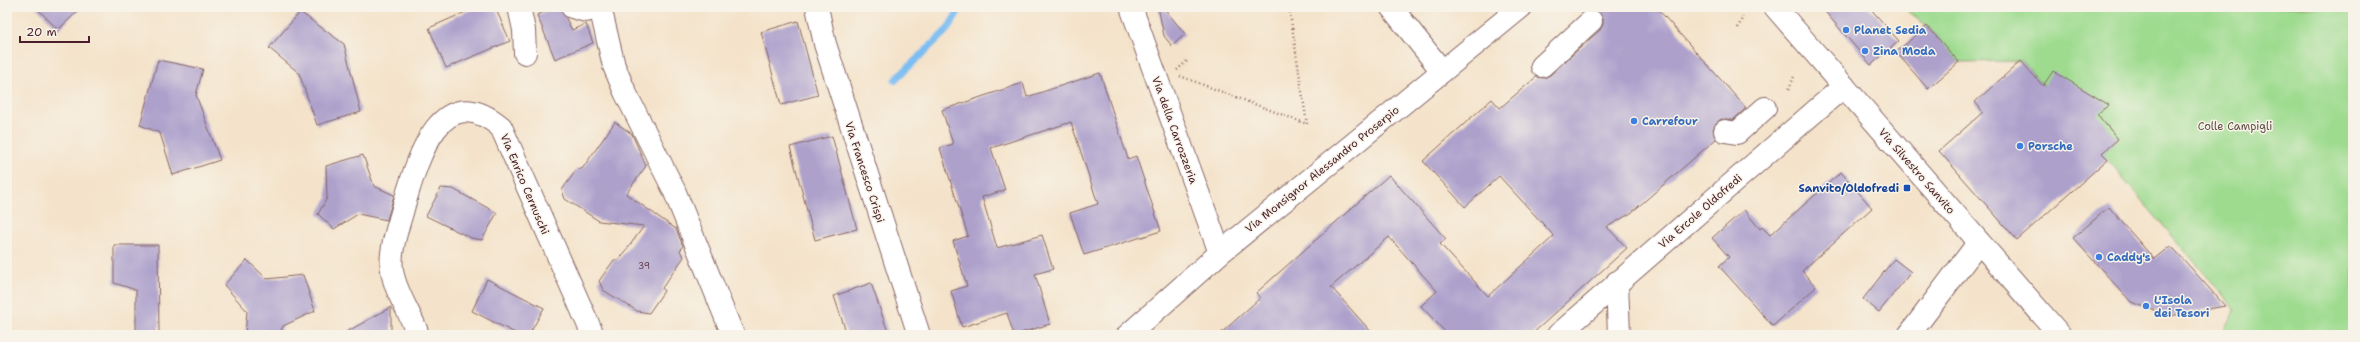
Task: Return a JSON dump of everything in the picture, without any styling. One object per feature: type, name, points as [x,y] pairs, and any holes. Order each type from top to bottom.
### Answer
[{"type":"street","points":[[519,7],[524,30],[525,53]]},
{"type":"street","points":[[572,7],[586,11],[600,7],[614,66],[625,92],[674,190],[733,335]]},
{"type":"street","name":"Via Francesco Crispi","points":[[817,7],[825,44],[919,335]]},
{"type":"street","name":"Via della Carrozzeria","points":[[1131,7],[1220,253]]},
{"type":"street","points":[[1391,7],[1442,71]]},
{"type":"street","name":"Via Monsignor Alessandro Proserpio","points":[[1128,335],[1220,253],[1521,7]]},
{"type":"street","name":"Via Silvestro Sanvito","points":[[1775,7],[2060,335]]},
{"type":"street","points":[[1542,66],[1592,21]]},
{"type":"street","name":"Via Ercole Oldofredi","points":[[1558,335],[1844,86]]},
{"type":"street","points":[[1726,131],[1737,133],[1766,108]]},
{"type":"street","name":"Via Enrico Cernuschi","points":[[418,335],[414,322],[396,287],[392,270],[392,254],[396,233],[414,168],[435,127],[449,117],[471,113],[488,116],[501,127],[593,335]]},
{"type":"street","points":[[1909,335],[1979,242]]},
{"type":"street","points":[[1618,282],[1619,335]]},
{"type":"path","points":[[1173,74],[1307,124],[1289,7]]},
{"type":"path","points":[[1738,28],[1743,16]]},
{"type":"path","points":[[1789,89],[1794,76]]},
{"type":"green space","name":"Colle Campigli","points":[[1903,7],[2353,7],[2353,335],[2222,335],[2235,309],[2022,61],[1959,62],[1927,26]]},
{"type":"building","points":[[36,7],[82,7],[58,30]]},
{"type":"building","points":[[477,7],[495,7],[510,41],[446,68],[429,28]]},
{"type":"building","points":[[556,7],[560,7],[572,30],[586,24],[593,43],[555,59],[537,15]]},
{"type":"building","points":[[1158,7],[1163,7],[1185,34],[1172,46],[1164,36]]},
{"type":"building","points":[[1594,7],[1656,7],[1746,108],[1733,120],[1721,119],[1716,123],[1713,129],[1716,139],[1631,213],[1607,227],[1627,248],[1531,335],[1448,335],[1421,306],[1437,291],[1389,237],[1331,287],[1374,335],[1219,335],[1260,298],[1256,293],[1389,175],[1446,239],[1440,244],[1488,296],[1554,236],[1499,176],[1465,207],[1423,161],[1492,99],[1500,108],[1536,77],[1544,78],[1550,75],[1600,30],[1603,24],[1603,18]]},
{"type":"building","points":[[1821,7],[1869,7],[1899,41],[1871,65]]},
{"type":"building","points":[[300,12],[344,44],[361,112],[317,125],[299,73],[269,48]]},
{"type":"building","points":[[798,21],[818,95],[781,105],[761,32]]},
{"type":"building","points":[[1927,26],[1959,62],[1928,89],[1896,52]]},
{"type":"building","points":[[158,60],[203,69],[196,95],[220,160],[173,175],[160,133],[140,125]]},
{"type":"building","name":"Porsche","points":[[2021,61],[2043,86],[2053,71],[2109,105],[2097,114],[2118,139],[2102,153],[2108,159],[2017,240],[1939,151],[1983,112],[1975,102]]},
{"type":"building","points":[[1100,73],[1128,159],[1136,156],[1161,231],[1084,255],[1070,213],[1098,204],[1071,122],[991,148],[1005,190],[982,197],[997,248],[1042,235],[1053,269],[1035,274],[1050,324],[1014,335],[1007,313],[962,327],[951,291],[967,286],[953,241],[968,236],[940,148],[953,144],[942,110],[1023,83],[1027,97]]},
{"type":"building","points":[[615,122],[632,134],[646,166],[626,194],[676,229],[683,246],[680,251],[684,257],[662,288],[664,291],[649,313],[637,311],[603,290],[599,281],[614,260],[619,260],[644,226],[599,221],[565,199],[562,190],[577,169],[582,169]]},
{"type":"building","points":[[832,136],[857,229],[815,240],[790,147]]},
{"type":"building","points":[[363,155],[374,186],[394,195],[387,220],[358,214],[334,229],[318,214],[327,198],[326,166]]},
{"type":"building","points":[[1841,172],[1872,208],[1802,271],[1816,287],[1773,326],[1719,266],[1729,257],[1712,238],[1744,210],[1760,229],[1762,227],[1770,235]]},
{"type":"building","points":[[441,188],[453,189],[497,213],[482,240],[471,238],[426,216]]},
{"type":"building","points":[[2109,207],[2154,259],[2170,246],[2225,306],[2170,316],[2131,302],[2073,238]]},
{"type":"building","points":[[114,245],[158,245],[159,333],[136,333],[136,290],[114,283]]},
{"type":"building","points":[[1894,259],[1911,272],[1879,312],[1863,299]]},
{"type":"building","points":[[247,260],[267,279],[303,275],[315,311],[283,326],[279,335],[245,335],[247,311],[224,285]]},
{"type":"building","points":[[487,279],[544,308],[529,335],[517,334],[472,311]]},
{"type":"building","points":[[871,283],[889,335],[847,335],[834,296]]},
{"type":"building","points":[[391,307],[391,335],[341,335]]},
{"type":"waterway","points":[[895,80],[947,30],[958,12],[958,7]]},
{"type":"place","name":"Planet Sedia","points":[[1846,30]]},
{"type":"place","name":"Zina Moda","points":[[1865,51]]},
{"type":"place","name":"Carrefour","points":[[1634,121]]},
{"type":"place","name":"Porsche","points":[[2020,146]]},
{"type":"place","name":"Sanvito/Oldofredi","points":[[1907,188]]},
{"type":"place","name":"Caddy's","points":[[2099,257]]},
{"type":"place","name":"L'Isola dei Tesori","points":[[2146,306]]}]
